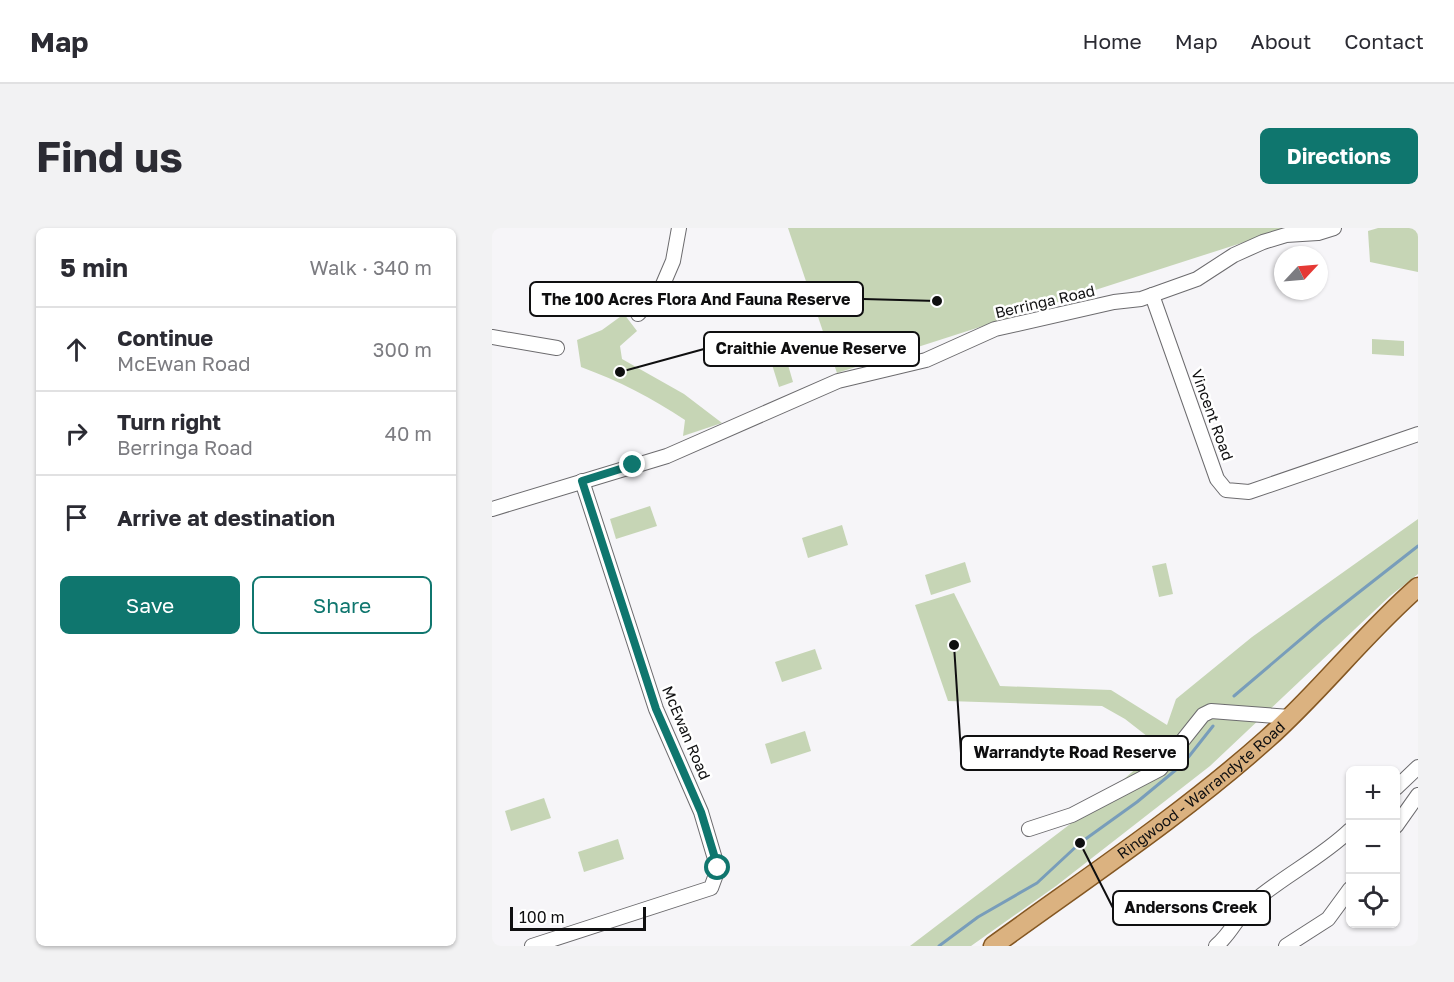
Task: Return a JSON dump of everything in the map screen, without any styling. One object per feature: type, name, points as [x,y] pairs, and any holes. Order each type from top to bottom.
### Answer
[{"type":"main road","name":"Ringwood - Warrandyte Road","points":[[993,946],[1243,760],[1290,717],[1398,604],[1418,587]]},
{"type":"street","points":[[638,314],[661,289],[673,261],[679,228]]},
{"type":"street","name":"Berringa Road","points":[[492,509],[667,456],[838,381],[926,360],[995,329],[1152,296],[1197,279],[1234,255],[1263,242],[1286,235],[1318,233],[1334,228]]},
{"type":"street","name":"Vincent Road","points":[[1152,296],[1217,479],[1226,490],[1249,492],[1418,434]]},
{"type":"street","points":[[492,337],[557,348]]},
{"type":"street","name":"McEwan Road","points":[[532,946],[711,888],[718,868],[701,812],[656,709],[582,481]]},
{"type":"street","name":"Ringwood - Warrandyte Road","points":[[1029,829],[1072,815],[1160,769],[1203,715],[1211,711],[1290,717]]},
{"type":"street","points":[[1400,783],[1418,767]]},
{"type":"street","points":[[1399,820],[1418,795]]},
{"type":"street","points":[[1216,946],[1224,940],[1248,906],[1278,880],[1346,833]]},
{"type":"street","points":[[1286,946],[1328,920],[1346,895]]},
{"type":"green space","points":[[788,228],[1288,228],[837,373]]},
{"type":"green space","points":[[1378,228],[1418,228],[1418,272],[1370,262],[1368,231]]},
{"type":"green space","points":[[624,314],[637,331],[620,346],[622,359],[684,394],[722,423],[683,436],[685,420],[635,390],[581,367],[577,340],[602,330]]},
{"type":"green space","points":[[1372,339],[1404,341],[1404,356],[1372,354]]},
{"type":"green space","points":[[784,351],[793,382],[779,387],[769,355]]},
{"type":"green space","points":[[650,506],[657,526],[616,539],[610,519]]},
{"type":"green space","points":[[1418,519],[1418,574],[1390,596],[1210,766],[1056,886],[971,946],[910,946],[1086,812],[1161,747],[1125,719],[1102,706],[948,701],[915,605],[954,593],[1000,686],[1111,690],[1167,725],[1176,699],[1252,637]]},
{"type":"green space","points":[[842,525],[848,545],[808,558],[802,538]]},
{"type":"green space","points":[[965,562],[971,582],[931,595],[925,575]]},
{"type":"green space","points":[[1166,563],[1173,594],[1159,597],[1152,566]]},
{"type":"green space","points":[[815,649],[822,669],[782,682],[775,662]]},
{"type":"green space","points":[[805,731],[811,751],[771,764],[765,744]]},
{"type":"green space","points":[[544,798],[551,818],[511,831],[505,811]]},
{"type":"green space","points":[[618,839],[624,859],[584,872],[578,852]]},
{"type":"waterway","points":[[1234,696],[1321,622],[1418,546]]},
{"type":"waterway","points":[[939,946],[978,917],[1037,883],[1080,843],[1137,802],[1183,764],[1213,726]]},
{"type":"place","name":"The 100 Acres Flora And Fauna Reserve","points":[[937,301]]},
{"type":"place","name":"Craithie Avenue Reserve","points":[[620,372]]},
{"type":"place","name":"Warrandyte Road Reserve","points":[[954,645]]},
{"type":"place","name":"Andersons Creek","points":[[1080,843]]},
{"type":"route","points":[[633,465],[582,481],[656,709],[701,812],[718,868]]}]
